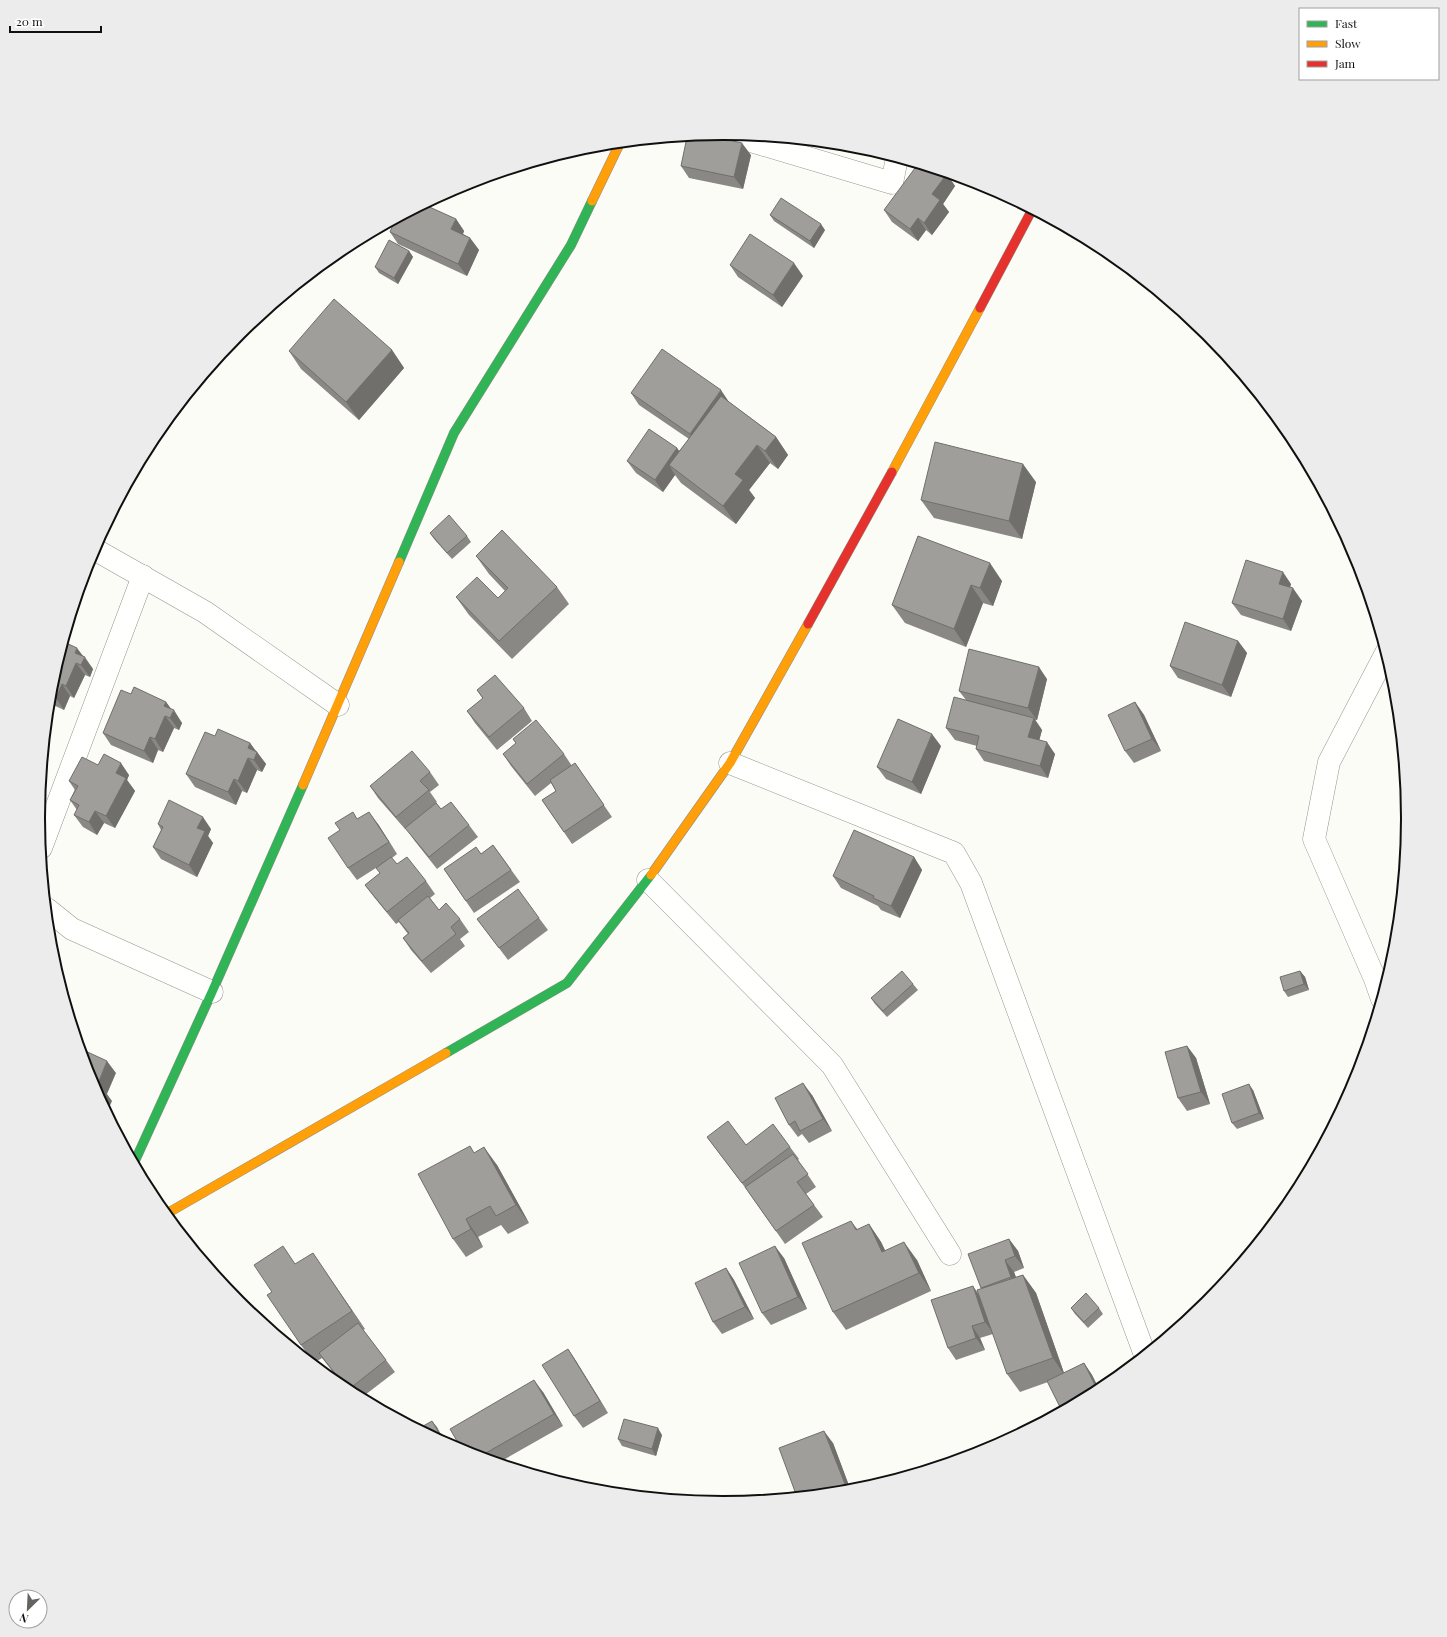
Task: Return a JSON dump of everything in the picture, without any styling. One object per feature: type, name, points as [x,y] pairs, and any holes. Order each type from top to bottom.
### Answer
[{"type":"street","points":[[749,141],[892,183],[896,162]]},
{"type":"street","points":[[136,1158],[212,992],[338,705],[454,433],[571,245],[617,149]]},
{"type":"street","points":[[171,1211],[567,983],[648,880],[730,763],[862,529],[1030,213]]},
{"type":"street","points":[[100,552],[205,612],[338,705]]},
{"type":"street","points":[[45,836],[143,576]]},
{"type":"street","points":[[1380,992],[1375,978],[1314,839],[1329,762],[1383,659]]},
{"type":"street","points":[[730,763],[954,854],[971,883],[1144,1351]]},
{"type":"street","points":[[648,880],[832,1065],[950,1254]]},
{"type":"street","points":[[52,913],[72,929],[212,992]]},
{"type":"building","points":[[729,140],[742,143],[734,177],[681,166],[686,141]]},
{"type":"building","points":[[915,168],[945,177],[932,194],[940,200],[924,223],[918,218],[910,229],[884,210]]},
{"type":"building","points":[[781,198],[821,224],[810,241],[770,215]]},
{"type":"building","points":[[430,207],[456,219],[451,229],[470,238],[458,264],[390,232],[392,227]]},
{"type":"building","points":[[750,234],[794,263],[773,295],[730,265]]},
{"type":"building","points":[[389,240],[409,251],[394,278],[375,267]]},
{"type":"building","points":[[334,299],[392,350],[346,402],[289,351]]},
{"type":"building","points":[[662,349],[721,390],[690,434],[631,393]]},
{"type":"building","points":[[721,396],[776,437],[765,451],[757,445],[735,474],[743,480],[723,506],[669,465]]},
{"type":"building","points":[[649,429],[677,448],[655,480],[627,461]]},
{"type":"building","points":[[935,442],[1023,464],[1009,521],[921,500]]},
{"type":"building","points":[[449,515],[467,536],[447,553],[430,533]]},
{"type":"building","points":[[502,530],[557,587],[499,641],[456,597],[477,577],[498,598],[508,588],[476,556]]},
{"type":"building","points":[[918,536],[990,563],[980,588],[971,585],[954,629],[892,605]]},
{"type":"building","points":[[1246,560],[1283,572],[1279,584],[1293,588],[1283,619],[1232,603]]},
{"type":"building","points":[[1185,622],[1238,641],[1222,685],[1170,666]]},
{"type":"building","points":[[68,644],[77,648],[75,653],[85,657],[81,665],[76,663],[66,686],[62,684],[56,698]]},
{"type":"building","points":[[969,649],[1039,667],[1028,708],[959,691]]},
{"type":"building","points":[[495,675],[524,708],[489,737],[467,711],[483,698],[477,690]]},
{"type":"building","points":[[134,687],[166,702],[164,706],[174,710],[170,718],[165,716],[155,739],[150,737],[144,751],[103,733],[121,690],[131,694]]},
{"type":"building","points":[[954,697],[1034,718],[1028,737],[1047,742],[1040,766],[976,749],[979,736],[946,728]]},
{"type":"building","points":[[1135,702],[1152,739],[1125,751],[1108,715]]},
{"type":"building","points":[[898,719],[932,734],[912,782],[877,767]]},
{"type":"building","points":[[536,720],[564,754],[527,784],[503,754],[516,743],[513,739]]},
{"type":"building","points":[[218,729],[250,743],[248,748],[257,752],[254,760],[248,758],[238,781],[234,779],[228,792],[186,774],[205,732],[215,736]]},
{"type":"building","points":[[412,751],[430,772],[420,781],[429,790],[396,817],[370,786]]},
{"type":"building","points":[[104,754],[121,763],[116,773],[126,778],[106,816],[95,811],[89,822],[74,815],[79,805],[70,800],[78,786],[69,781],[82,757],[98,765]]},
{"type":"building","points":[[575,763],[604,805],[564,832],[542,800],[556,791],[550,780]]},
{"type":"building","points":[[169,800],[203,817],[197,828],[205,831],[189,865],[153,847],[163,827],[158,824]]},
{"type":"building","points":[[451,802],[469,825],[429,857],[405,828],[436,803],[441,809]]},
{"type":"building","points":[[353,812],[357,819],[369,812],[389,842],[348,868],[328,838],[340,830],[335,823]]},
{"type":"building","points":[[854,830],[914,857],[891,906],[833,876]]},
{"type":"building","points":[[493,845],[511,870],[466,901],[444,869],[476,847],[481,854]]},
{"type":"building","points":[[391,857],[397,864],[407,857],[426,881],[387,912],[365,885],[380,873],[376,868]]},
{"type":"building","points":[[518,889],[539,918],[499,948],[477,919]]},
{"type":"building","points":[[428,896],[439,910],[446,903],[460,919],[451,927],[456,934],[422,961],[403,938],[409,933],[398,920]]},
{"type":"building","points":[[902,971],[913,984],[883,1011],[871,998]]},
{"type":"building","points":[[1300,971],[1304,984],[1284,991],[1280,977]]},
{"type":"building","points":[[1187,1046],[1201,1092],[1178,1098],[1165,1052]]},
{"type":"building","points":[[87,1052],[107,1061],[99,1082]]},
{"type":"building","points":[[803,1083],[823,1119],[800,1131],[795,1121],[789,1125],[775,1098]]},
{"type":"building","points":[[1249,1084],[1259,1113],[1232,1123],[1222,1094]]},
{"type":"building","points":[[728,1121],[746,1145],[773,1124],[790,1147],[742,1183],[707,1137]]},
{"type":"building","points":[[470,1146],[474,1153],[484,1147],[516,1205],[496,1216],[490,1206],[466,1219],[471,1229],[453,1239],[418,1174]]},
{"type":"building","points":[[793,1154],[808,1174],[797,1182],[814,1205],[776,1231],[745,1187]]},
{"type":"building","points":[[851,1221],[856,1230],[869,1224],[882,1252],[904,1242],[919,1273],[833,1312],[802,1243]]},
{"type":"building","points":[[1009,1239],[1015,1256],[1005,1260],[1011,1277],[981,1288],[968,1254]]},
{"type":"building","points":[[283,1246],[295,1264],[313,1253],[352,1311],[301,1345],[267,1295],[272,1292],[254,1265]]},
{"type":"building","points":[[775,1246],[798,1297],[762,1313],[739,1263]]},
{"type":"building","points":[[726,1268],[745,1307],[713,1322],[695,1283]]},
{"type":"building","points":[[1023,1275],[1053,1358],[1007,1374],[977,1290]]},
{"type":"building","points":[[973,1286],[985,1322],[972,1326],[976,1338],[948,1348],[931,1300]]},
{"type":"building","points":[[1086,1293],[1099,1308],[1084,1322],[1071,1308]]},
{"type":"building","points":[[358,1323],[386,1360],[353,1386],[337,1376],[319,1353]]},
{"type":"building","points":[[568,1349],[600,1401],[574,1416],[542,1365]]},
{"type":"building","points":[[1084,1363],[1095,1386],[1060,1407],[1047,1381]]},
{"type":"building","points":[[534,1380],[554,1414],[485,1453],[458,1442],[450,1429]]},
{"type":"building","points":[[624,1419],[658,1428],[652,1449],[618,1439]]},
{"type":"building","points":[[432,1421],[440,1434],[423,1427]]},
{"type":"building","points":[[824,1431],[845,1484],[837,1487],[795,1493],[779,1448]]},
{"type":"traffic: fast","points":[[399,562],[454,433],[571,245],[592,201]]},
{"type":"traffic: fast","points":[[136,1158],[212,992],[303,785]]},
{"type":"traffic: fast","points":[[446,1053],[567,983],[651,875]]},
{"type":"traffic: slow","points":[[592,201],[617,149]]},
{"type":"traffic: slow","points":[[892,472],[980,308]]},
{"type":"traffic: slow","points":[[303,785],[399,562]]},
{"type":"traffic: slow","points":[[651,875],[730,763],[808,624]]},
{"type":"traffic: slow","points":[[171,1211],[446,1053]]},
{"type":"traffic: jam","points":[[980,308],[1030,213]]},
{"type":"traffic: jam","points":[[808,624],[892,472]]}]
